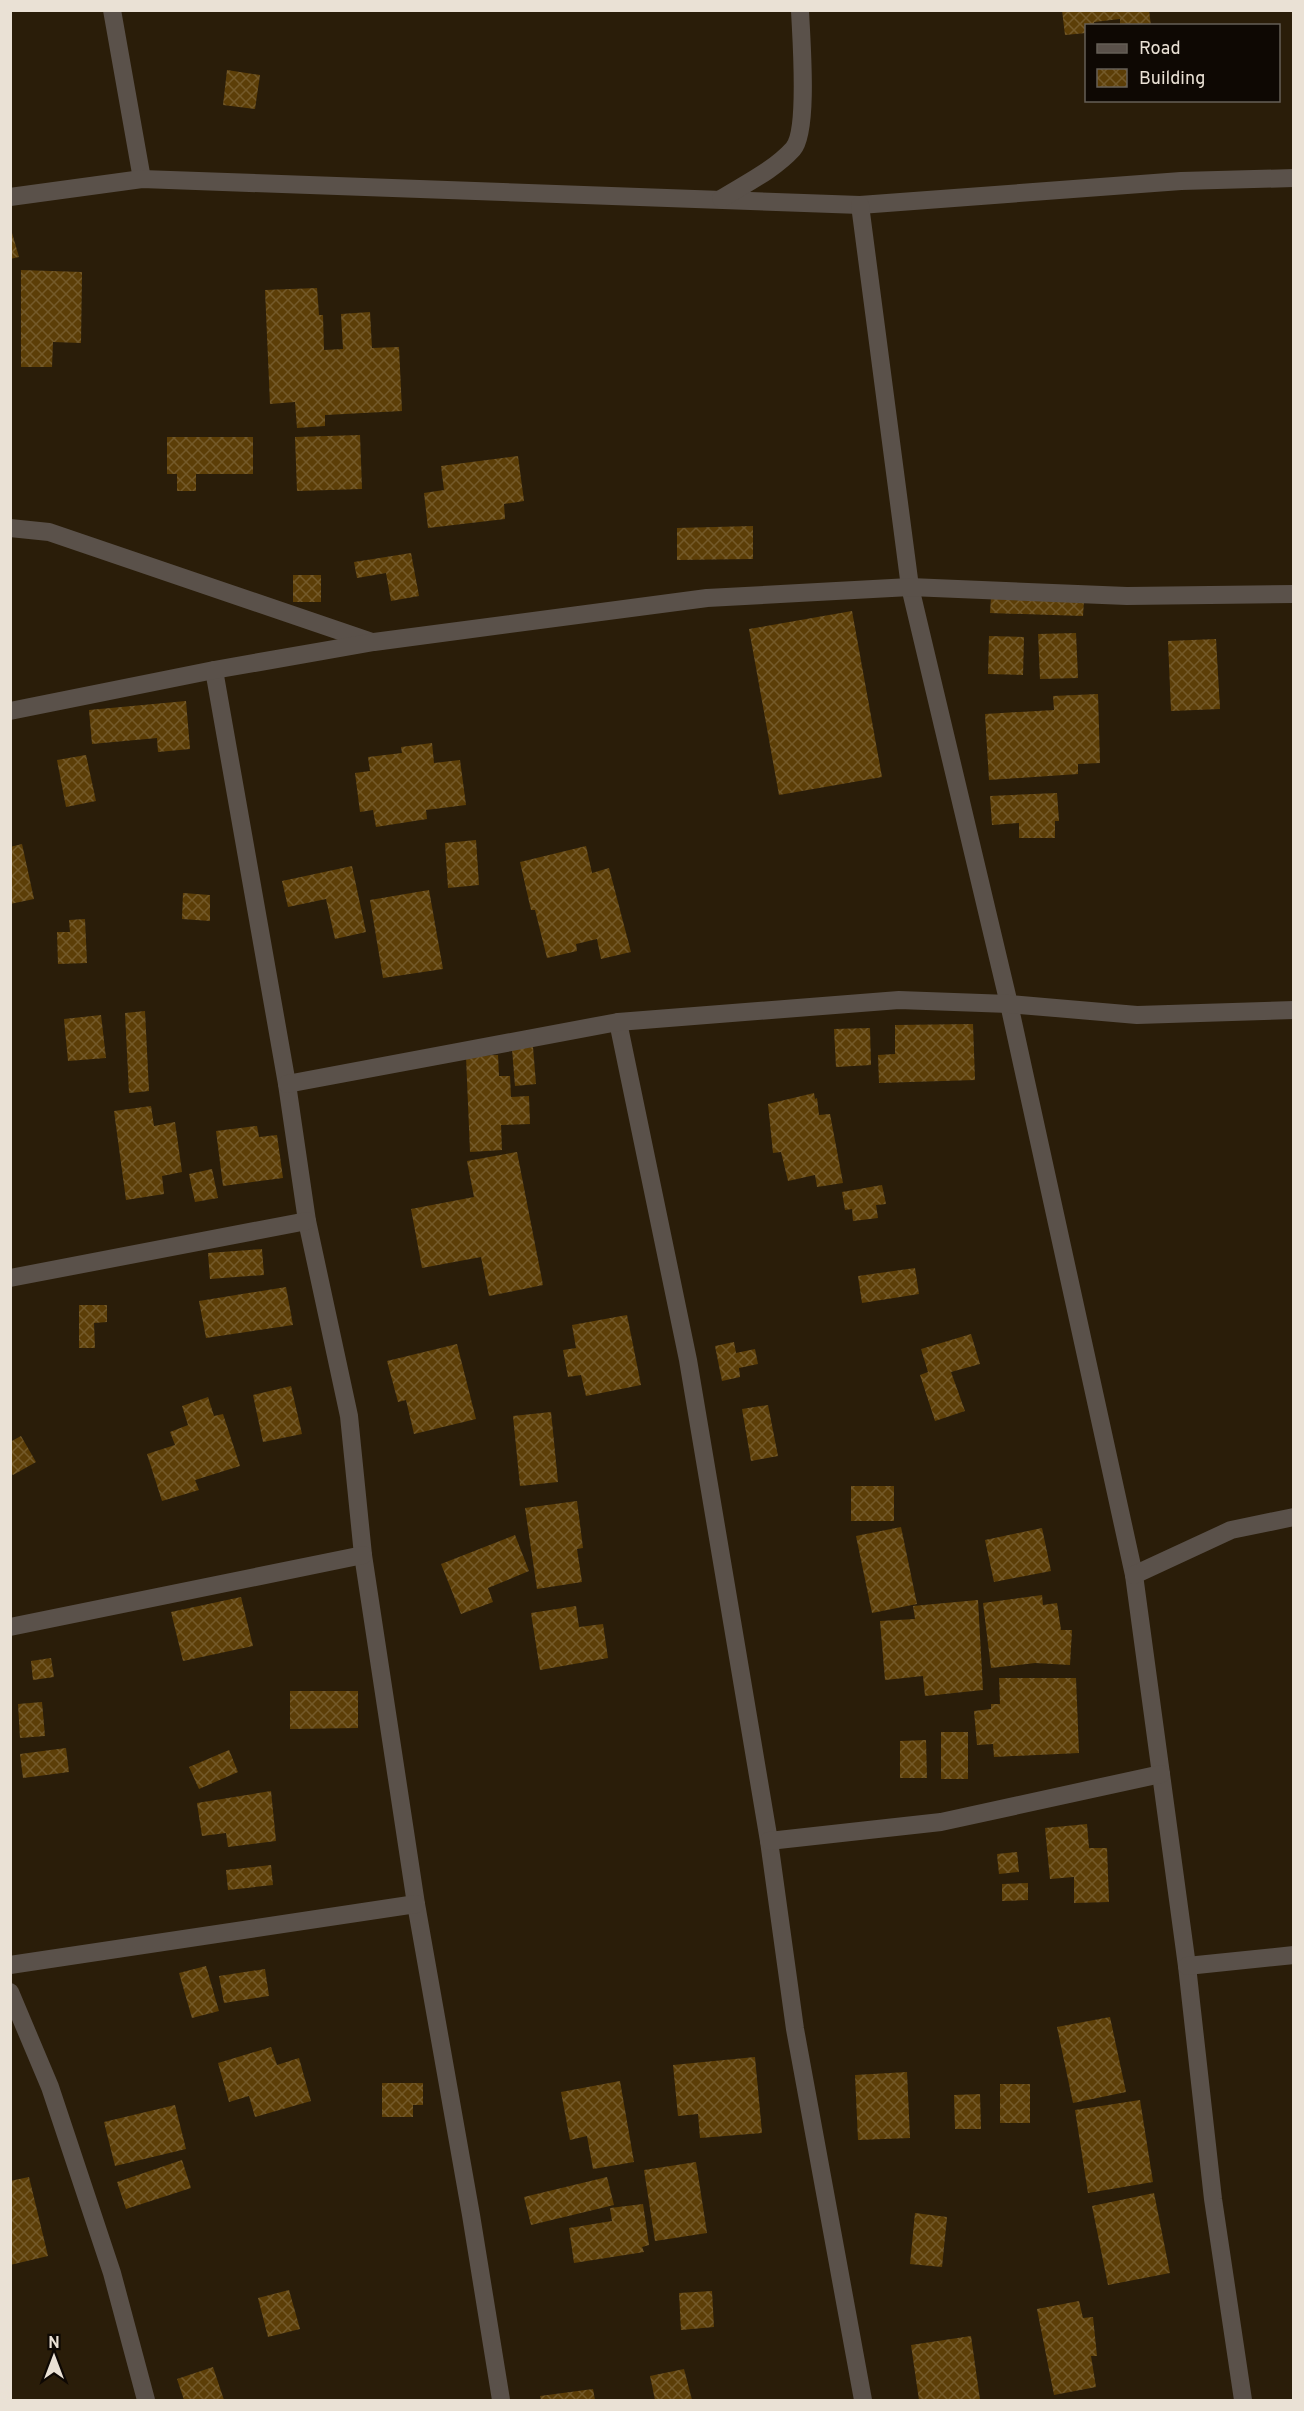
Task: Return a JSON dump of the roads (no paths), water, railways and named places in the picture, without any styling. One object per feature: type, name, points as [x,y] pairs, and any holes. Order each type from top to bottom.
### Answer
[{"type":"street","points":[[112,10],[142,179]]},
{"type":"street","points":[[721,199],[775,165],[795,147],[802,124],[800,10]]},
{"type":"street","points":[[10,197],[142,179],[860,205],[1181,181],[1293,178]]},
{"type":"street","points":[[860,205],[910,587],[1010,1004],[1134,1575],[1186,1966],[1213,2199],[1243,2400]]},
{"type":"street","points":[[10,528],[49,532],[374,642]]},
{"type":"street","points":[[10,711],[214,670],[374,642],[707,598],[910,587],[1127,596],[1293,594]]},
{"type":"street","points":[[214,670],[287,1084],[307,1221],[348,1416],[363,1555],[416,1904],[501,2400]]},
{"type":"street","points":[[287,1084],[618,1022],[899,1000],[1010,1004],[1137,1015],[1293,1010]]},
{"type":"street","points":[[618,1022],[688,1360],[769,1840],[795,2029],[863,2400]]},
{"type":"street","points":[[10,1278],[307,1221]]},
{"type":"street","points":[[1134,1575],[1231,1530],[1293,1517]]},
{"type":"street","points":[[10,1627],[363,1555]]},
{"type":"street","points":[[769,1840],[941,1822],[1161,1774]]},
{"type":"street","points":[[10,1965],[416,1904]]},
{"type":"street","points":[[1186,1966],[1293,1955]]},
{"type":"street","points":[[10,1992],[50,2087],[108,2262],[146,2400]]}]
